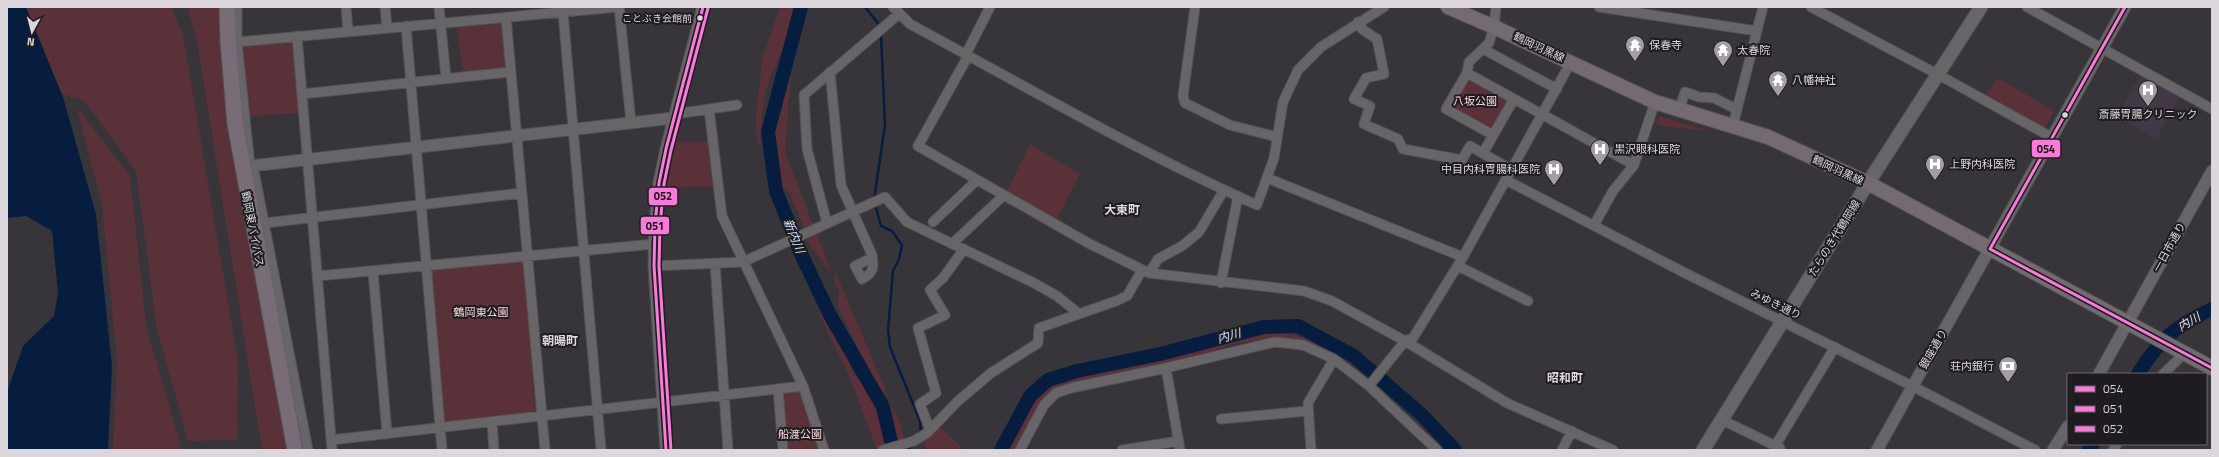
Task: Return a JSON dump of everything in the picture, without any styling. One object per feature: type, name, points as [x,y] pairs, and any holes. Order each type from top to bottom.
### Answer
[{"type":"highway","name":"鶴岡東バイパス","points":[[227,7],[230,81],[248,166],[295,450]]},
{"type":"main road","name":"鶴岡羽黒線","points":[[1448,7],[1571,62],[1655,102],[1733,125],[1768,138],[1868,183],[2212,368]]},
{"type":"main road","name":"たらのき代鶴岡線","points":[[1704,450],[1868,183],[1939,75],[1981,7]]},
{"type":"street","points":[[237,7],[237,42],[248,166],[265,223],[308,450]]},
{"type":"street","points":[[346,7],[348,32]]},
{"type":"street","points":[[385,7],[387,28]]},
{"type":"street","points":[[439,7],[446,78]]},
{"type":"street","points":[[237,42],[619,7],[631,122]]},
{"type":"street","points":[[666,450],[654,266],[654,244],[659,183],[674,116],[703,7]]},
{"type":"street","points":[[990,7],[967,55],[918,146],[976,181],[1088,243],[1146,272],[1221,283],[1304,291],[1338,304],[1405,340],[1507,403],[1613,450]]},
{"type":"street","points":[[1195,7],[1183,96],[1185,103],[1230,125],[1277,137]]},
{"type":"street","points":[[824,224],[807,149],[804,95],[896,11],[910,24],[1038,95],[1224,190],[1257,205],[1274,158],[1283,102],[1298,70],[1321,47],[1358,22],[1384,7]]},
{"type":"street","points":[[1493,135],[1446,109],[1467,73],[1469,62],[1489,43],[1494,27],[1496,7]]},
{"type":"street","points":[[1599,7],[1757,31]]},
{"type":"street","points":[[1733,125],[1763,7]]},
{"type":"street","points":[[2027,7],[2212,109]]},
{"type":"street","name":"銀座通り","points":[[1877,450],[2125,7]]},
{"type":"street","points":[[1817,8],[2051,137]]},
{"type":"street","points":[[563,12],[601,450]]},
{"type":"street","points":[[506,17],[545,450]]},
{"type":"street","points":[[1358,22],[1363,30],[1377,39],[1384,74],[1366,78],[1354,99],[1370,106],[1364,124],[1398,139],[1403,149],[1462,160],[1470,146],[1512,170]]},
{"type":"street","points":[[406,26],[442,450]]},
{"type":"street","points":[[297,36],[332,450]]},
{"type":"street","points":[[1483,49],[1556,89]]},
{"type":"street","points":[[1369,386],[1383,366],[1405,340],[1413,338],[1458,266],[1571,62]]},
{"type":"street","points":[[302,94],[510,72]]},
{"type":"street","points":[[830,72],[840,185],[872,258]]},
{"type":"street","points":[[1467,73],[1634,165]]},
{"type":"street","points":[[1679,110],[1685,92],[1699,97],[1714,98],[1736,109]]},
{"type":"street","points":[[1483,153],[1514,99]]},
{"type":"street","points":[[1594,225],[1613,191],[1634,165],[1655,102]]},
{"type":"street","points":[[248,166],[631,122],[737,105]]},
{"type":"street","points":[[709,109],[722,216],[803,386],[824,450]]},
{"type":"street","name":"一日市通り","points":[[2100,373],[2212,171]]},
{"type":"street","points":[[1267,178],[1463,257]]},
{"type":"street","name":"みゆき通り","points":[[1506,180],[1686,272],[1784,320],[2035,450]]},
{"type":"street","points":[[933,222],[976,181]]},
{"type":"street","points":[[883,450],[914,441],[930,430],[958,401],[991,374],[1038,343],[1039,328],[1078,313],[1116,301],[1126,296],[1158,259],[1182,246],[1199,232],[1224,190]]},
{"type":"street","points":[[265,223],[522,193]]},
{"type":"street","points":[[952,244],[1003,196]]},
{"type":"street","points":[[1221,283],[1238,196]]},
{"type":"street","points":[[654,266],[743,262],[885,197],[907,222],[1032,282],[1057,296],[1078,313]]},
{"type":"street","points":[[317,276],[654,244]]},
{"type":"street","points":[[930,430],[920,404],[936,393],[918,328],[945,315],[930,290],[942,278],[964,249]]},
{"type":"street","points":[[715,263],[728,450]]},
{"type":"street","points":[[1458,266],[1528,301]]},
{"type":"street","points":[[373,271],[387,434]]},
{"type":"street","points":[[1021,449],[1044,405],[1056,393],[1102,381],[1166,368],[1275,342],[1303,345],[1334,359],[1369,386],[1437,450]]},
{"type":"street","points":[[1722,420],[1777,448],[1835,347]]},
{"type":"street","points":[[2164,373],[2181,352]]},
{"type":"street","points":[[1312,450],[1308,403],[1334,359]]},
{"type":"street","points":[[1122,450],[1179,445],[1166,368]]},
{"type":"street","points":[[331,440],[803,386]]},
{"type":"street","points":[[778,389],[783,450]]},
{"type":"street","points":[[1221,418],[1308,411]]},
{"type":"street","points":[[492,422],[494,450]]},
{"type":"street","points":[[2053,450],[2067,428]]},
{"type":"street","points":[[1562,450],[1572,431]]},
{"type":"shaded area","name":"斎藤胃腸クリニック","points":[[2140,75],[2180,97],[2156,139],[2117,117]]},
{"type":"green space","points":[[7,7],[171,7],[183,35],[238,362],[237,440],[188,441],[157,329],[136,171],[84,100],[30,85]]},
{"type":"green space","points":[[187,7],[221,7],[290,450],[262,450],[197,40]]},
{"type":"green space","points":[[780,7],[795,7],[782,50],[768,83],[763,104],[760,144],[757,142],[756,115],[763,56]]},
{"type":"green space","points":[[502,20],[507,69],[463,74],[457,25]]},
{"type":"green space","points":[[293,41],[299,113],[249,116],[242,46]]},
{"type":"green space","points":[[792,59],[785,152],[832,274],[809,244],[808,237],[789,192],[780,187],[770,134],[780,92]]},
{"type":"green space","name":"八坂公園","points":[[1468,76],[1511,100],[1493,132],[1449,108]]},
{"type":"green space","points":[[1998,78],[2054,111],[2043,131],[1984,99]]},
{"type":"green space","points":[[77,108],[130,176],[146,326],[182,450],[113,450],[117,360],[102,205]]},
{"type":"green space","points":[[1659,116],[1712,132],[1656,125]]},
{"type":"green space","points":[[676,142],[707,142],[714,186],[666,188]]},
{"type":"green space","points":[[1030,144],[1080,174],[1056,220],[1006,194]]},
{"type":"green space","name":"鶴岡東公園","points":[[524,261],[535,413],[444,423],[430,269]]},
{"type":"green space","points":[[835,271],[888,396],[878,388],[838,307],[839,289],[835,285]]},
{"type":"green space","points":[[818,301],[827,319],[838,334],[853,373],[871,394],[882,414],[886,450],[877,450],[849,375],[823,322]]},
{"type":"green space","points":[[1277,330],[1308,339],[1329,349],[1368,378],[1366,381],[1326,352],[1275,339],[1237,343],[1195,357],[1063,384],[1045,397],[1016,450],[1008,450],[1026,412],[1042,393],[1054,384],[1082,373],[1157,360],[1232,339]]},
{"type":"green space","name":"船渡公園","points":[[796,389],[803,393],[821,450],[787,450],[781,395],[784,391]]},
{"type":"green space","points":[[889,403],[899,419],[905,441],[897,443],[887,413]]},
{"type":"green space","points":[[940,427],[964,450],[926,450],[924,440]]},
{"type":"water","points":[[7,7],[26,7],[63,97],[96,214],[112,366],[108,450],[7,450],[7,392],[23,346],[54,316],[58,293],[52,231],[26,216],[7,218]]},
{"type":"waterway","name":"新内川","points":[[801,7],[768,132],[776,191],[801,254],[830,315],[883,407],[893,450]]},
{"type":"waterway","points":[[865,7],[881,27]]},
{"type":"waterway","points":[[874,199],[885,125],[881,35]]},
{"type":"waterway","points":[[875,204],[881,226],[892,231],[902,245],[899,259],[893,271],[888,330],[890,347],[920,421],[921,434]]},
{"type":"waterway","name":"内川","points":[[2139,373],[2153,352],[2169,335],[2199,315],[2212,309]]},
{"type":"waterway","name":"内川","points":[[1001,450],[1030,396],[1048,380],[1077,371],[1160,354],[1264,327],[1298,326],[1354,356],[1422,415],[1455,450]]},
{"type":"waterway","points":[[907,450],[916,443]]},
{"type":"waterway","name":"内川","points":[[2089,450],[2092,445]]},
{"type":"transit line","name":"051","points":[[666,450],[654,266],[655,225],[659,183],[666,149],[703,7]]},
{"type":"transit line","name":"054","points":[[2125,7],[1990,249],[2212,368]]},
{"type":"transit line","name":"052","points":[[671,450],[659,266],[660,225],[664,184],[671,150],[708,8]]},
{"type":"place","name":"ことぶき会館前","points":[[700,18]]},
{"type":"place","name":"保春寺","points":[[1635,62]]},
{"type":"place","name":"太春院","points":[[1723,67]]},
{"type":"place","name":"八幡神社","points":[[1778,97]]},
{"type":"place","name":"斎藤胃腸クリニック","points":[[2148,107]]},
{"type":"place","name":"黒沢眼科医院","points":[[1600,166]]},
{"type":"place","name":"上野内科医院","points":[[1935,181]]},
{"type":"place","name":"中目内科胃腸科医院","points":[[1554,186]]},
{"type":"place","name":"荘内銀行","points":[[2008,383]]},
{"type":"district","name":"大東町","points":[[1122,210]]},
{"type":"district","name":"朝暘町","points":[[560,341]]},
{"type":"district","name":"昭和町","points":[[1565,378]]}]
